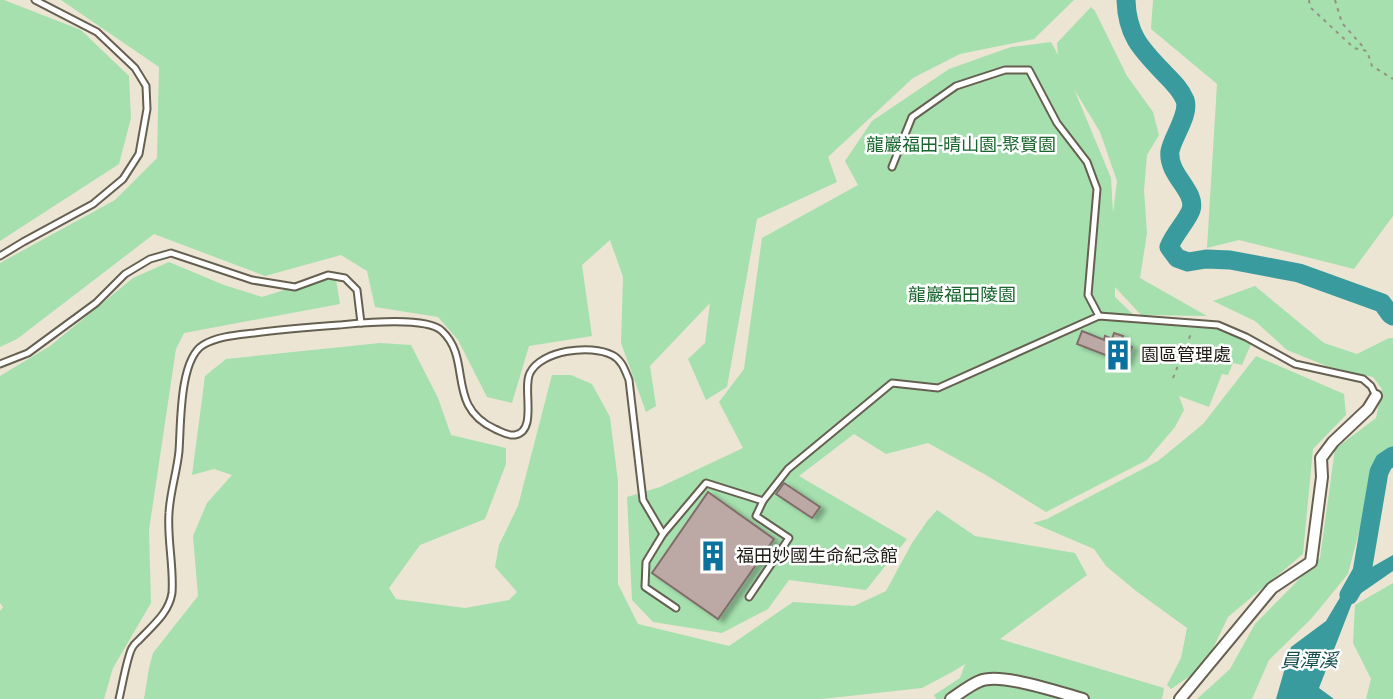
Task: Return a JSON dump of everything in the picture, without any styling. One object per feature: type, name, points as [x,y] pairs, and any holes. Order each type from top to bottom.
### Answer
[{"type":"street","points":[[1180,699],[1272,588],[1311,562],[1322,477],[1321,458],[1333,442],[1368,409],[1376,396]]},
{"type":"street","points":[[951,699],[982,680],[996,679],[1083,699]]},
{"type":"lane","points":[[0,256],[93,204],[123,179],[139,154],[147,108],[146,86],[135,68],[107,41],[97,32],[35,0]]},
{"type":"lane","points":[[892,167],[912,117],[956,86],[1006,70],[1029,70],[1057,124],[1087,162],[1097,189],[1088,295],[1099,316]]},
{"type":"lane","points":[[0,364],[28,353],[96,303],[125,274],[150,259],[171,253],[252,281],[295,287],[328,275],[345,278],[357,290],[361,323]]},
{"type":"lane","points":[[749,597],[789,538],[756,516],[763,501],[788,470],[892,383],[938,388],[1099,316],[1218,325],[1295,364],[1363,379],[1371,386],[1376,396]]},
{"type":"lane","points":[[120,699],[132,648],[166,611],[172,594],[169,514],[186,376],[192,358],[201,346],[217,338],[283,329],[361,323],[426,323],[442,331],[453,346],[464,396],[470,410],[488,426],[507,435],[522,432],[527,424],[526,382],[530,370],[543,359],[563,352],[581,350],[598,350],[614,356],[624,366],[629,380],[643,500],[663,534]]},
{"type":"lane","points":[[676,608],[645,587],[646,562],[663,534],[706,483],[763,501]]},
{"type":"path","points":[[1309,0],[1310,7],[1354,48],[1367,51]]},
{"type":"path","points":[[1335,0],[1342,23],[1367,51],[1372,66],[1393,79]]},
{"type":"path","points":[[1173,379],[1192,330]]},
{"type":"green space","points":[[0,0],[81,30],[129,76],[131,118],[119,164],[0,241]]},
{"type":"green space","points":[[61,0],[1074,0],[1034,39],[960,54],[913,78],[828,157],[837,182],[757,219],[727,387],[706,400],[688,359],[705,343],[710,303],[650,366],[656,406],[646,412],[621,343],[623,277],[610,240],[582,265],[592,336],[529,346],[512,403],[487,397],[458,340],[438,317],[375,307],[367,271],[341,255],[265,276],[154,234],[17,339],[0,347],[0,263],[115,200],[157,158],[159,67]]},
{"type":"green space","points":[[1153,0],[1393,0],[1393,216],[1354,269],[1239,240],[1207,248],[1217,84],[1151,29]]},
{"type":"green space","name":"龍巖福田陵園","points":[[1091,7],[1127,76],[1153,112],[1159,135],[1147,155],[1144,190],[1147,233],[1140,278],[1207,316],[1141,315],[1115,287],[1115,297],[1142,323],[1218,329],[1251,344],[1242,365],[1233,363],[1228,375],[1222,374],[1209,407],[1179,396],[1184,410],[1175,427],[1147,460],[1046,512],[928,443],[886,454],[854,434],[799,476],[907,539],[866,590],[789,580],[768,609],[722,633],[653,622],[632,600],[627,497],[660,487],[743,448],[719,402],[744,369],[762,238],[858,185],[845,161],[872,121],[949,69],[1011,47],[1051,42],[1058,55],[1057,43]],"holes":[[[1074,89],[1100,132],[1117,181],[1113,213],[1111,178]]]},
{"type":"green space","points":[[169,262],[224,285],[262,297],[335,274],[340,304],[184,333],[176,349],[149,530],[151,603],[113,668],[104,699],[0,699],[0,611],[3,607],[0,603],[0,376],[50,346],[133,278]]},
{"type":"green space","points":[[1255,286],[1324,343],[1357,354],[1393,338],[1393,447],[1376,466],[1348,574],[1311,619],[1269,660],[1252,699],[1197,699],[1230,669],[1255,624],[1320,558],[1335,449],[1376,418],[1382,389],[1373,377],[1329,367],[1287,350],[1255,321],[1213,301]]},
{"type":"green space","points":[[380,343],[411,345],[438,398],[451,435],[506,448],[506,464],[485,519],[420,545],[389,588],[396,599],[465,608],[509,600],[517,592],[495,567],[499,545],[518,506],[552,375],[571,375],[592,384],[610,417],[618,482],[618,584],[638,624],[729,646],[793,602],[854,606],[886,591],[912,543],[937,510],[975,536],[1075,553],[1087,575],[1000,639],[1164,688],[1162,699],[936,699],[934,695],[960,678],[965,664],[922,688],[822,699],[144,699],[153,653],[198,596],[193,536],[207,503],[232,475],[214,469],[192,475],[205,376],[226,359]]},
{"type":"green space","points":[[1256,356],[1344,394],[1346,415],[1313,449],[1303,554],[1228,617],[1208,659],[1196,672],[1171,689],[1167,685],[1181,658],[1187,628],[1106,566],[1094,549],[1033,523],[1047,519],[1158,461],[1203,424]]},
{"type":"green space","points":[[1393,583],[1393,699],[1366,699],[1371,679],[1353,643],[1355,605]]},
{"type":"water","name":"員潭溪","points":[[1393,555],[1393,571],[1354,598],[1319,688],[1334,699],[1276,699],[1291,647],[1326,621],[1351,579]]},
{"type":"building","name":"園區管理處","points":[[1082,331],[1104,340],[1105,336],[1112,339],[1114,333],[1123,336],[1122,340],[1132,347],[1126,363],[1077,344]]},
{"type":"building","points":[[784,483],[820,507],[812,518],[776,494]]},
{"type":"building","name":"福田妙國生命紀念館","points":[[708,492],[774,539],[718,619],[652,573]]},
{"type":"waterway","points":[[1126,0],[1129,23],[1137,42],[1185,100],[1185,112],[1170,151],[1173,168],[1192,203],[1189,214],[1169,247],[1177,258],[1188,262],[1206,259],[1230,260],[1299,273],[1382,303],[1393,316]]},
{"type":"waterway","points":[[1349,595],[1362,572],[1379,472],[1384,462],[1393,456]]},
{"type":"place","name":"園區管理處","points":[[1118,355]]},
{"type":"place","name":"福田妙國生命紀念館","points":[[713,556]]},
{"type":"park label","name":"龍巖福田-晴山園-聚賢園","points":[[961,145]]}]
